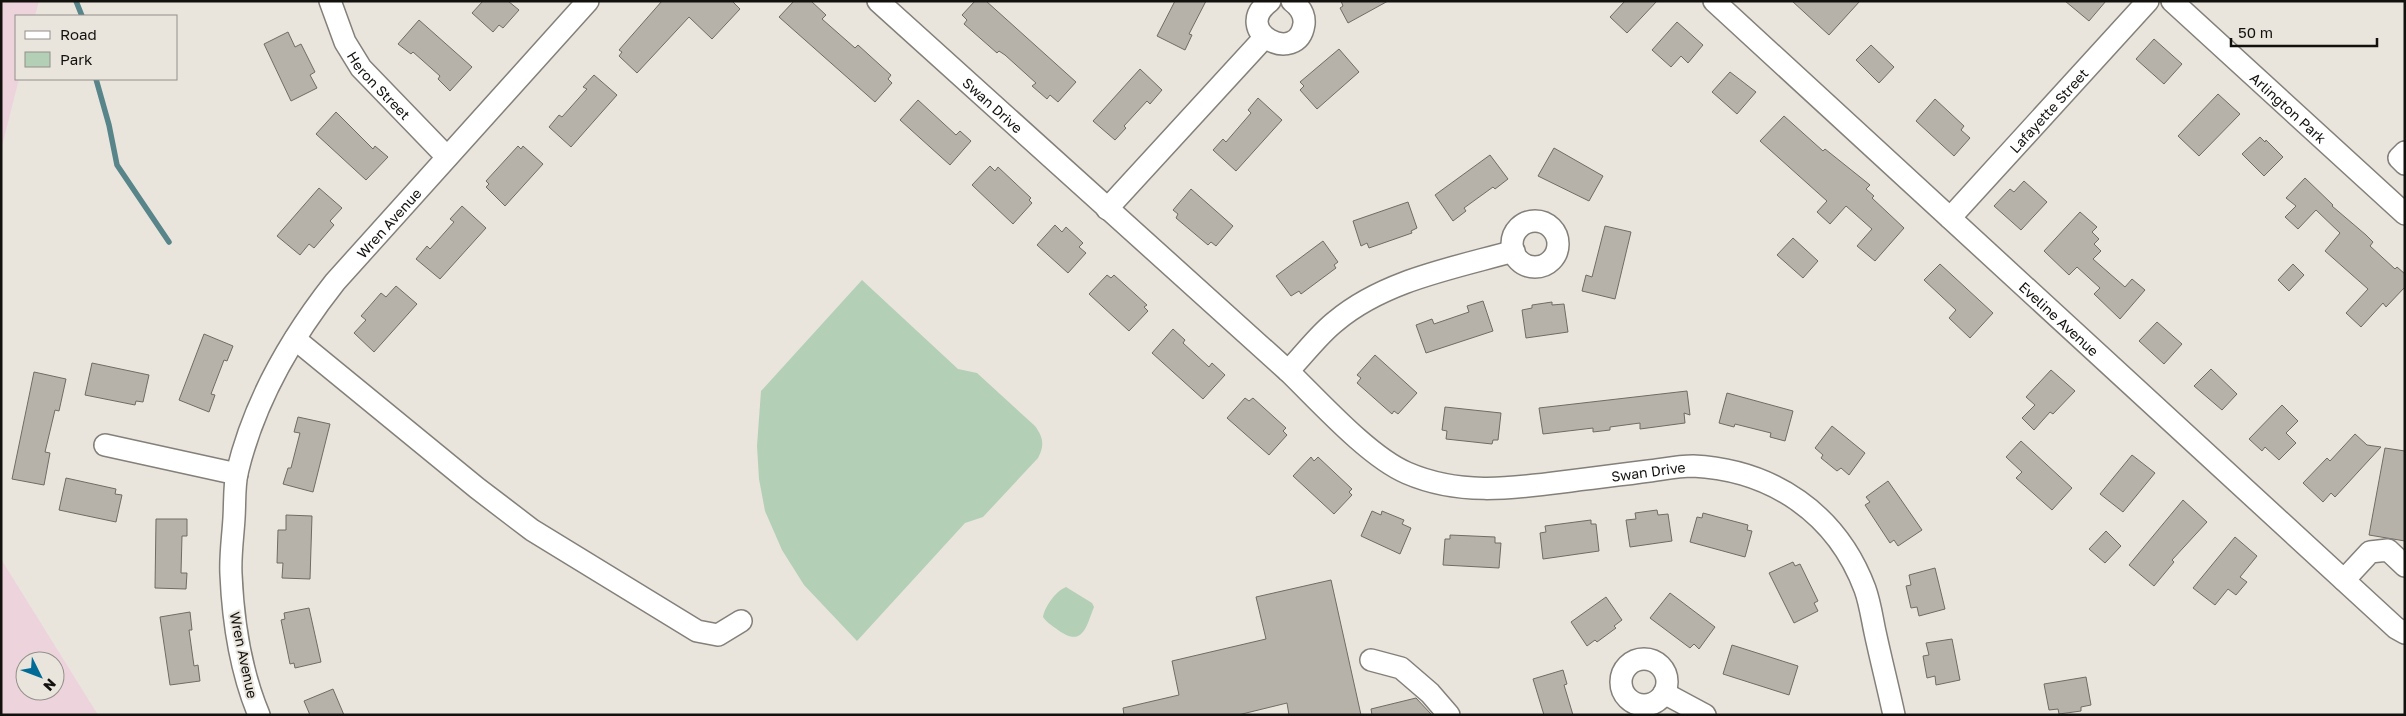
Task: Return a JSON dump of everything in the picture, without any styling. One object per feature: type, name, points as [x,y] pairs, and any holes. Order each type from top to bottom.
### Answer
[{"type":"street","name":"Heron Street","points":[[330,1],[345,42],[361,68],[447,157]]},
{"type":"street","name":"Wren Avenue","points":[[259,715],[253,700],[236,631],[231,582],[237,474],[252,424],[270,381],[306,320],[335,282],[588,1]]},
{"type":"street","name":"Swan Drive","points":[[878,1],[1288,371],[1379,456],[1406,473],[1440,484],[1467,488],[1508,489],[1691,466],[1732,470],[1763,481],[1799,499],[1839,538],[1851,556],[1866,590],[1894,715]]},
{"type":"street","points":[[1270,1],[1262,8],[1258,16],[1258,26],[1264,38],[1276,44],[1285,44],[1293,41],[1300,35],[1304,26],[1304,17],[1301,9],[1292,1]]},
{"type":"street","name":"Eveline Avenue","points":[[1714,1],[2396,628],[2405,633]]},
{"type":"street","name":"Lafayette Street","points":[[1950,218],[2148,1]]},
{"type":"street","name":"Arlington Park","points":[[2172,1],[2405,214]]},
{"type":"street","points":[[1107,209],[1264,38]]},
{"type":"street","points":[[2405,152],[2399,158],[2405,164]]},
{"type":"street","points":[[1288,371],[1334,322],[1351,309],[1385,290],[1514,251]]},
{"type":"street","points":[[295,338],[477,488],[532,530],[697,631],[718,635],[740,621]]},
{"type":"street","points":[[105,445],[237,474]]},
{"type":"street","points":[[2344,580],[2370,552],[2388,550],[2405,566]]},
{"type":"street","points":[[1371,660],[1402,668],[1430,693],[1449,715]]},
{"type":"street","points":[[1664,693],[1704,715]]},
{"type":"shaded area","points":[[1,1],[39,1],[35,15],[15,15],[15,80],[19,80],[1,150]]},
{"type":"shaded area","points":[[1,559],[58,651],[15,651],[15,701],[65,701],[65,662],[98,715],[1,715]]},
{"type":"green space","points":[[862,280],[958,369],[977,373],[1035,426],[1040,434],[1042,445],[1038,458],[983,517],[965,523],[857,641],[804,585],[782,550],[765,511],[759,479],[757,446],[761,391]]},
{"type":"green space","points":[[1066,587],[1092,603],[1094,607],[1086,628],[1078,636],[1073,637],[1058,630],[1043,617],[1052,599]]},
{"type":"building","points":[[483,1],[508,1],[519,10],[503,28],[499,25],[493,32],[472,13]]},
{"type":"building","points":[[662,1],[732,1],[740,9],[712,39],[689,17],[637,73],[619,56],[622,52],[619,50]]},
{"type":"building","points":[[794,1],[811,1],[826,15],[822,19],[855,48],[858,45],[891,75],[888,79],[892,83],[875,102],[779,17]]},
{"type":"building","points":[[975,1],[986,1],[1076,82],[1058,102],[1050,95],[1047,99],[1032,86],[1036,83],[1005,55],[999,51],[997,53],[964,24],[967,20],[962,15]]},
{"type":"building","points":[[1175,1],[1206,1],[1189,34],[1192,35],[1185,50],[1157,36]]},
{"type":"building","points":[[1341,1],[1388,1],[1348,23],[1340,8],[1343,6]]},
{"type":"building","points":[[1625,1],[1657,1],[1627,33],[1610,17]]},
{"type":"building","points":[[1792,1],[1860,1],[1829,35]]},
{"type":"building","points":[[2065,1],[2106,1],[2089,21]]},
{"type":"building","points":[[419,20],[472,67],[450,91],[438,79],[440,76],[413,52],[411,54],[398,44]]},
{"type":"building","points":[[1677,22],[1703,45],[1688,63],[1681,56],[1671,67],[1652,50]]},
{"type":"building","points":[[288,32],[295,47],[301,44],[315,72],[310,75],[317,88],[291,101],[264,44]]},
{"type":"building","points":[[2154,39],[2182,64],[2164,84],[2136,59]]},
{"type":"building","points":[[1871,45],[1894,67],[1879,83],[1856,60]]},
{"type":"building","points":[[1339,49],[1359,72],[1317,109],[1300,90],[1304,86],[1300,82]]},
{"type":"building","points":[[1140,69],[1162,90],[1150,104],[1147,101],[1124,126],[1126,128],[1115,140],[1093,121]]},
{"type":"building","points":[[1730,72],[1756,92],[1737,114],[1712,92]]},
{"type":"building","points":[[594,75],[617,95],[571,147],[549,127],[559,115],[562,117],[587,89],[583,87]]},
{"type":"building","points":[[2218,94],[2240,114],[2199,156],[2178,136]]},
{"type":"building","points":[[1258,98],[1282,120],[1236,171],[1213,150],[1223,139],[1226,142],[1251,113],[1248,110]]},
{"type":"building","points":[[1935,99],[1964,126],[1961,130],[1970,138],[1954,156],[1916,121]]},
{"type":"building","points":[[918,100],[956,135],[960,131],[971,141],[950,165],[900,120]]},
{"type":"building","points":[[336,112],[373,149],[375,146],[388,157],[366,180],[316,134]]},
{"type":"building","points":[[1784,116],[1823,151],[1825,149],[1870,185],[1866,189],[1874,196],[1872,198],[1904,228],[1875,261],[1857,246],[1872,229],[1846,206],[1830,224],[1817,212],[1827,201],[1760,141]]},
{"type":"building","points":[[2260,137],[2265,142],[2266,140],[2283,157],[2264,176],[2242,154]]},
{"type":"building","points":[[518,146],[521,149],[523,146],[543,164],[505,206],[486,187],[489,184],[486,181]]},
{"type":"building","points":[[1554,148],[1603,176],[1589,201],[1538,176]]},
{"type":"building","points":[[1490,155],[1508,179],[1495,189],[1493,187],[1464,208],[1466,211],[1453,221],[1435,195]]},
{"type":"building","points":[[990,166],[995,171],[998,167],[1031,198],[1029,200],[1032,203],[1013,224],[972,185]]},
{"type":"building","points":[[2305,178],[2332,206],[2373,242],[2370,246],[2395,269],[2397,267],[2405,274],[2405,287],[2386,307],[2383,303],[2361,327],[2346,313],[2368,289],[2325,251],[2340,233],[2316,210],[2298,229],[2285,217],[2296,206],[2286,198]]},
{"type":"building","points":[[2024,181],[2047,202],[2021,230],[1994,206],[2010,189],[2014,192]]},
{"type":"building","points":[[319,188],[342,208],[330,221],[334,225],[314,248],[309,244],[300,255],[277,236]]},
{"type":"building","points":[[1191,189],[1233,226],[1216,246],[1211,242],[1208,245],[1176,218],[1178,214],[1173,210]]},
{"type":"building","points":[[1408,202],[1417,228],[1411,231],[1412,233],[1369,248],[1367,243],[1361,246],[1353,221]]},
{"type":"building","points":[[462,206],[486,228],[440,279],[416,259],[427,246],[430,249],[454,222],[450,219]]},
{"type":"building","points":[[2080,212],[2097,227],[2092,232],[2099,239],[2094,244],[2101,251],[2093,259],[2125,287],[2132,279],[2145,290],[2120,319],[2094,294],[2100,288],[2077,267],[2069,275],[2044,251]]},
{"type":"building","points":[[1055,225],[1062,232],[1066,227],[1083,243],[1079,247],[1086,253],[1068,273],[1037,245]]},
{"type":"building","points":[[1605,226],[1631,232],[1615,299],[1582,291],[1586,275],[1592,277]]},
{"type":"building","points":[[1793,238],[1818,261],[1803,278],[1777,255]]},
{"type":"building","points":[[1323,241],[1338,262],[1334,265],[1336,268],[1301,294],[1299,291],[1291,296],[1276,276]]},
{"type":"building","points":[[1940,264],[1993,313],[1970,338],[1949,318],[1956,310],[1924,280]]},
{"type":"building","points":[[2293,264],[2304,275],[2289,291],[2278,280]]},
{"type":"building","points":[[1107,275],[1111,278],[1114,275],[1147,305],[1144,307],[1148,311],[1129,331],[1089,294]]},
{"type":"building","points":[[396,286],[417,304],[374,352],[354,333],[366,320],[361,316],[381,293],[386,297]]},
{"type":"building","points":[[1483,301],[1493,331],[1426,353],[1416,325],[1432,319],[1434,324],[1469,312],[1467,306]]},
{"type":"building","points":[[1552,302],[1552,305],[1564,304],[1568,332],[1526,338],[1522,310],[1532,308],[1532,305]]},
{"type":"building","points":[[2157,322],[2182,344],[2164,364],[2139,341]]},
{"type":"building","points":[[1173,329],[1185,340],[1183,343],[1209,367],[1212,363],[1225,375],[1203,399],[1152,353]]},
{"type":"building","points":[[204,334],[233,346],[227,361],[224,360],[211,394],[215,395],[209,412],[179,400]]},
{"type":"building","points":[[1375,355],[1417,393],[1398,414],[1394,411],[1392,414],[1357,383],[1361,378],[1357,375]]},
{"type":"building","points":[[92,363],[149,375],[143,402],[136,401],[135,405],[85,395]]},
{"type":"building","points":[[2211,369],[2237,394],[2222,410],[2194,386]]},
{"type":"building","points":[[2051,370],[2075,391],[2053,414],[2050,412],[2034,430],[2022,418],[2035,405],[2026,397]]},
{"type":"building","points":[[34,372],[66,379],[59,411],[55,410],[45,452],[50,453],[44,485],[12,479]]},
{"type":"building","points":[[1687,391],[1690,415],[1684,413],[1685,423],[1640,429],[1640,423],[1610,427],[1610,430],[1593,432],[1593,428],[1543,434],[1539,408]]},
{"type":"building","points":[[1727,393],[1793,411],[1785,441],[1770,437],[1771,433],[1735,424],[1734,427],[1719,423]]},
{"type":"building","points":[[1245,398],[1249,401],[1253,398],[1286,428],[1283,431],[1287,435],[1269,455],[1227,418]]},
{"type":"building","points":[[2282,405],[2298,421],[2286,433],[2296,443],[2279,460],[2265,447],[2262,451],[2249,439]]},
{"type":"building","points":[[1445,407],[1501,413],[1498,440],[1493,440],[1492,444],[1446,439],[1447,431],[1442,430]]},
{"type":"building","points":[[298,417],[330,424],[313,492],[283,484],[288,468],[291,468],[300,433],[294,432]]},
{"type":"building","points":[[1832,426],[1865,453],[1849,475],[1841,468],[1837,471],[1821,458],[1823,455],[1815,448]]},
{"type":"building","points":[[2355,434],[2367,445],[2381,447],[2335,497],[2331,493],[2323,502],[2303,483],[2327,458],[2330,461]]},
{"type":"building","points":[[2021,441],[2072,488],[2052,510],[2016,478],[2022,472],[2006,457]]},
{"type":"building","points":[[2385,448],[2405,451],[2405,541],[2369,535]]},
{"type":"building","points":[[2132,455],[2155,473],[2123,512],[2100,494]]},
{"type":"building","points":[[1311,457],[1314,461],[1318,457],[1352,489],[1349,492],[1352,495],[1334,514],[1293,476]]},
{"type":"building","points":[[66,478],[116,489],[115,494],[122,495],[116,522],[59,510]]},
{"type":"building","points":[[1888,481],[1922,530],[1898,546],[1894,540],[1890,543],[1865,505],[1870,502],[1866,497]]},
{"type":"building","points":[[2183,500],[2207,522],[2172,560],[2174,562],[2154,586],[2129,565]]},
{"type":"building","points":[[1657,510],[1658,515],[1668,514],[1672,541],[1630,547],[1626,520],[1636,519],[1635,513]]},
{"type":"building","points":[[1372,511],[1381,515],[1382,511],[1404,520],[1402,524],[1411,528],[1400,554],[1361,536]]},
{"type":"building","points":[[1703,513],[1748,525],[1747,530],[1752,531],[1745,557],[1690,542],[1697,517],[1702,518]]},
{"type":"building","points":[[286,515],[312,516],[310,579],[282,578],[283,563],[277,563],[278,530],[286,530]]},
{"type":"building","points":[[156,519],[187,519],[187,536],[182,536],[181,573],[187,573],[186,589],[155,588]]},
{"type":"building","points":[[1591,520],[1591,524],[1596,524],[1599,551],[1543,559],[1540,533],[1546,532],[1545,526]]},
{"type":"building","points":[[2106,531],[2121,546],[2105,563],[2089,549]]},
{"type":"building","points":[[1450,535],[1495,537],[1495,543],[1501,543],[1499,568],[1443,565],[1445,539],[1450,539]]},
{"type":"building","points":[[2235,537],[2257,556],[2240,577],[2247,582],[2236,595],[2228,589],[2215,605],[2193,588]]},
{"type":"building","points":[[1793,562],[1795,566],[1800,564],[1818,601],[1814,603],[1818,611],[1794,623],[1769,573]]},
{"type":"building","points":[[1935,568],[1945,609],[1919,616],[1917,607],[1911,608],[1906,586],[1911,585],[1909,575]]},
{"type":"building","points":[[1331,580],[1361,715],[1289,715],[1287,703],[1238,715],[1124,715],[1123,708],[1179,695],[1172,661],[1266,639],[1256,597]]},
{"type":"building","points":[[1670,593],[1715,627],[1699,649],[1694,644],[1690,648],[1650,618]]},
{"type":"building","points":[[1606,597],[1622,620],[1614,626],[1616,628],[1597,642],[1595,640],[1587,646],[1571,622]]},
{"type":"building","points":[[309,608],[321,662],[295,668],[294,663],[290,664],[281,620],[285,619],[284,613]]},
{"type":"building","points":[[190,612],[192,630],[189,630],[194,666],[198,665],[200,681],[170,685],[160,617]]},
{"type":"building","points":[[1952,639],[1960,680],[1936,685],[1935,676],[1927,678],[1923,656],[1929,655],[1926,643]]},
{"type":"building","points":[[1732,645],[1798,666],[1789,695],[1723,674]]},
{"type":"building","points":[[1563,670],[1567,684],[1564,685],[1573,715],[1544,715],[1533,679]]},
{"type":"building","points":[[2086,677],[2091,705],[2081,707],[2081,711],[2059,714],[2058,709],[2049,710],[2044,684]]},
{"type":"building","points":[[333,689],[344,715],[310,715],[304,701]]},
{"type":"building","points":[[1416,698],[1432,715],[1372,715],[1371,709]]},
{"type":"waterway","points":[[76,1],[82,15]]},
{"type":"waterway","points":[[96,80],[109,125],[117,165],[169,242]]}]
